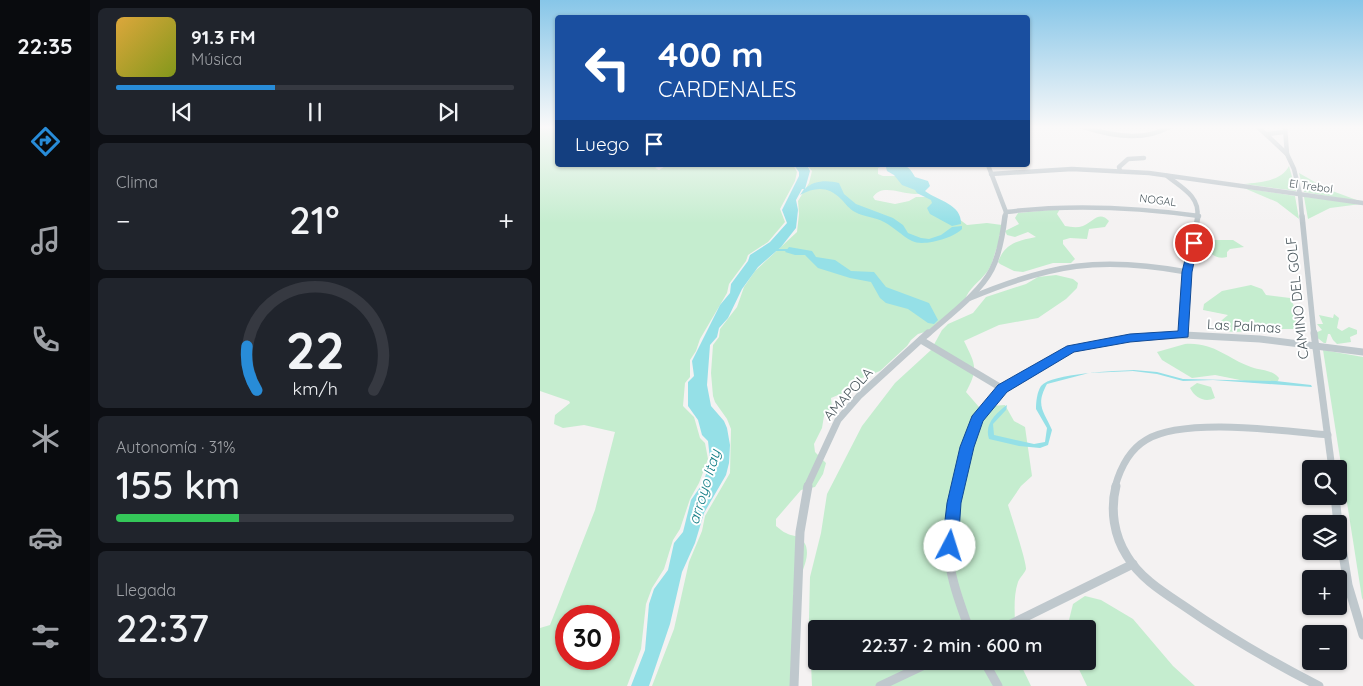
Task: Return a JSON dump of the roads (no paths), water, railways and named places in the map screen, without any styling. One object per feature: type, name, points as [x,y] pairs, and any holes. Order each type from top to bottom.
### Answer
[{"type":"street","points":[[1120,171],[1119,167],[1124,161],[1137,159]]},
{"type":"street","name":"CAMINO DEL GOLF","points":[[1289,159],[1294,169],[1300,194],[1331,460]]},
{"type":"street","points":[[989,167],[1006,212]]},
{"type":"street","name":"El Trebol","points":[[991,174],[1062,169],[1120,171],[1166,175],[1363,203]]},
{"type":"street","points":[[965,620],[956,596],[949,557],[954,503],[967,447],[977,419],[1003,389],[1071,349],[1130,338],[1184,335],[1187,272],[1199,209],[1192,196],[1166,175]]},
{"type":"street","name":"NOGAL","points":[[1006,212],[1067,206],[1114,206],[1198,216]]},
{"type":"street","name":"AMAPOLA","points":[[794,686],[800,532],[806,493],[814,469],[838,420],[859,396],[969,298],[992,269],[1002,236],[1006,212]]},
{"type":"street","points":[[969,298],[1009,282],[1047,270],[1100,263],[1134,264],[1187,272]]},
{"type":"street","name":"Las Palmas","points":[[1184,335],[1270,339],[1363,352]]},
{"type":"street","points":[[921,340],[1003,389]]},
{"type":"street","points":[[1319,686],[1226,635],[1160,590],[1132,564],[1117,534],[1113,498],[1118,475],[1126,459],[1146,440],[1167,432],[1194,429],[1260,429],[1328,435]]},
{"type":"street","points":[[1344,560],[1348,586],[1363,635]]},
{"type":"street","points":[[1019,620],[1132,564]]},
{"type":"street","points":[[880,686],[914,670]]},
{"type":"street","points":[[989,670],[998,686]]},
{"type":"water","name":"arroyo Itay","points":[[795,167],[808,167],[810,171],[805,189],[812,184],[821,182],[839,183],[844,194],[856,204],[893,218],[903,225],[908,233],[921,238],[929,239],[941,235],[952,227],[962,226],[962,229],[952,236],[938,241],[917,243],[884,222],[853,211],[831,192],[816,189],[800,195],[804,189],[802,189],[796,200],[798,210],[796,228],[781,247],[758,267],[742,289],[728,318],[719,328],[717,337],[710,345],[707,385],[711,406],[724,421],[727,428],[730,445],[729,463],[726,475],[704,513],[695,543],[682,572],[670,624],[649,686],[631,686],[645,650],[649,604],[654,589],[668,570],[674,543],[683,532],[691,500],[703,483],[710,459],[708,441],[702,435],[698,420],[688,406],[688,382],[694,376],[692,361],[720,305],[730,293],[731,284],[748,261],[750,255],[770,242],[787,223],[782,210],[799,176]]},
{"type":"water","points":[[886,167],[907,167],[915,177],[928,181],[930,186],[925,191],[953,207],[958,212],[961,224],[952,226],[930,214],[927,208],[932,203],[931,200],[915,190],[902,185],[894,175],[887,171]]},
{"type":"water","points":[[789,247],[812,251],[816,257],[835,260],[851,271],[874,272],[886,287],[929,303],[938,320],[934,324],[928,323],[908,309],[886,303],[880,298],[871,282],[818,268],[805,255],[785,252]]},
{"type":"water","points":[[1134,370],[1157,372],[1183,379],[1276,381],[1311,385],[1312,387],[1213,380],[1183,381],[1157,374],[1133,371],[1091,373]]},
{"type":"water","points":[[1088,373],[1047,384],[1041,403],[1052,430],[1048,445],[1040,448],[1019,446],[989,439],[988,428],[992,419],[1007,405],[1006,410],[993,424],[994,435],[1034,444],[1045,442],[1047,428],[1036,409],[1041,386],[1058,378]]},
{"type":"waterway","points":[[775,250],[788,250]]}]
